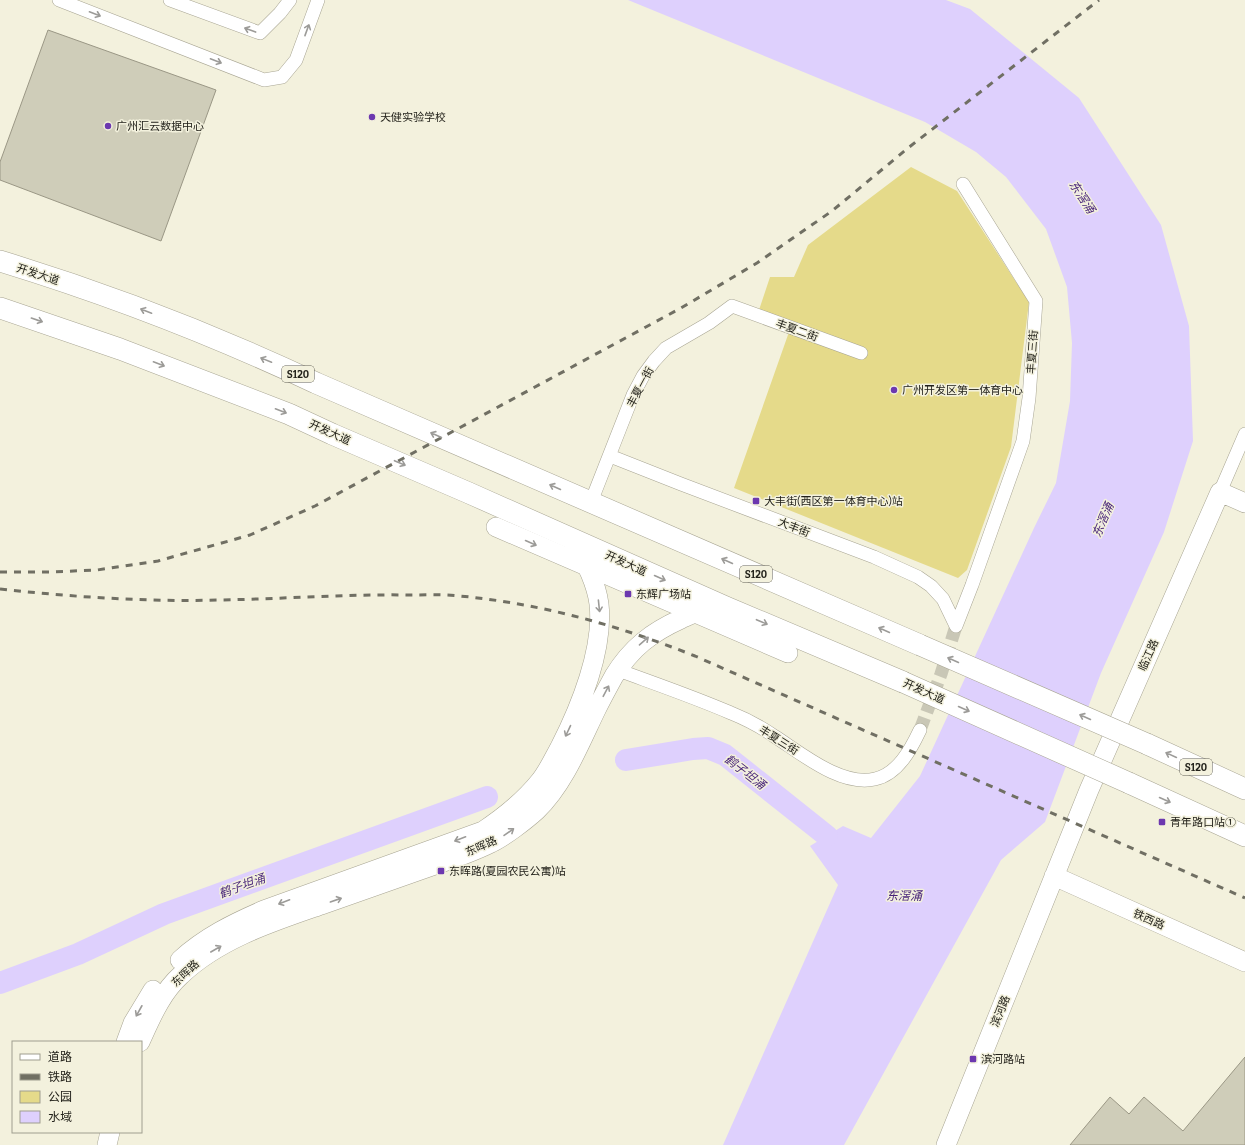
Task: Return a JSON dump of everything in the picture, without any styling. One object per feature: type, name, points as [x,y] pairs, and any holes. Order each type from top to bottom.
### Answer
[{"type":"main road","name":"开发大道","points":[[0,261],[37,272],[146,311],[276,364],[316,383],[1147,744],[1245,789]]},
{"type":"main road","name":"开发大道","points":[[0,308],[120,349],[289,414],[726,607],[903,682],[1245,836]]},
{"type":"street","points":[[59,0],[264,80],[282,77],[296,60],[318,0]]},
{"type":"street","points":[[170,0],[260,33],[280,13],[290,0]]},
{"type":"street","name":"丰夏三街","points":[[956,626],[1023,440],[1029,398],[1036,301],[963,184]]},
{"type":"street","name":"丰夏一街","points":[[591,502],[633,395],[643,376],[666,348],[709,323],[732,306]]},
{"type":"street","name":"丰夏二街","points":[[732,306],[861,353]]},
{"type":"street","name":"临江路","points":[[1054,876],[1092,783],[1245,434]]},
{"type":"street","name":"大丰街","points":[[610,456],[874,557],[918,577],[943,599],[956,626]]},
{"type":"street","points":[[1220,492],[1245,503]]},
{"type":"street","points":[[496,528],[788,653]]},
{"type":"street","name":"东晖路","points":[[126,1041],[133,1023],[152,990],[190,951],[208,938],[231,924],[264,910],[483,830],[502,819],[540,781],[550,766],[581,702],[595,651],[600,613],[597,593],[589,568],[573,539]]},
{"type":"street","name":"东晖路","points":[[140,1041],[155,1010],[167,990],[195,963],[213,951],[240,936],[274,922],[492,843],[518,825],[537,810],[553,790],[570,764],[618,670],[630,653],[648,637],[672,623],[708,609],[726,607]]},
{"type":"street","name":"丰夏三街","points":[[618,670],[732,713],[774,735],[820,765],[841,776],[858,780],[874,779],[885,775],[899,764],[911,748],[920,730]]},
{"type":"street","name":"铁西路","points":[[1054,876],[1245,962]]},
{"type":"street","name":"滨河路","points":[[946,1145],[1054,876]]},
{"type":"street","points":[[93,1145],[97,1133]]},
{"type":"street","points":[[106,1145],[110,1133]]},
{"type":"green space","name":"广州开发区第一体育中心","points":[[911,167],[957,191],[1029,302],[1011,447],[967,570],[958,578],[734,488],[789,332],[756,319],[770,277],[794,277],[808,245]]},
{"type":"water","name":"东滘涌","points":[[628,0],[946,0],[970,9],[1079,98],[1161,225],[1189,326],[1193,441],[1164,532],[1101,673],[1045,822],[1001,860],[844,1145],[723,1145],[838,885],[810,846],[843,826],[871,838],[920,776],[1056,483],[1070,401],[1072,343],[1067,287],[1046,229],[1006,177],[976,152],[925,122]]},
{"type":"building","name":"广州汇云数据中心","points":[[48,30],[216,90],[161,241],[0,180],[0,162]]},
{"type":"building","points":[[1245,1057],[1245,1145],[1070,1145],[1110,1097],[1129,1114],[1144,1097],[1183,1131]]},
{"type":"waterway","name":"鹤子坦涌","points":[[626,760],[708,748],[725,755],[827,836]]},
{"type":"waterway","name":"鹤子坦涌","points":[[0,983],[78,954],[164,914],[487,797]]},
{"type":"tunnel","points":[[920,730],[941,674],[956,626]]},
{"type":"railway","points":[[0,572],[97,570],[158,561],[250,535],[315,506],[681,308],[757,263],[832,211],[908,148],[1099,0]]},
{"type":"railway","points":[[0,589],[82,597],[137,600],[243,599],[360,595],[447,595],[521,604],[579,617],[637,635],[695,656],[1245,898]]},
{"type":"place","name":"天健实验学校","points":[[372,117]]},
{"type":"place","name":"广州汇云数据中心","points":[[108,126]]},
{"type":"place","name":"广州开发区第一体育中心","points":[[894,390]]},
{"type":"place","name":"大丰街(西区第一体育中心)站","points":[[756,501]]},
{"type":"place","name":"东辉广场站","points":[[628,594]]},
{"type":"place","name":"青年路口站①","points":[[1162,822]]},
{"type":"place","name":"东晖路(夏园农民公寓)站","points":[[441,871]]},
{"type":"place","name":"滨河路站","points":[[973,1059]]}]
